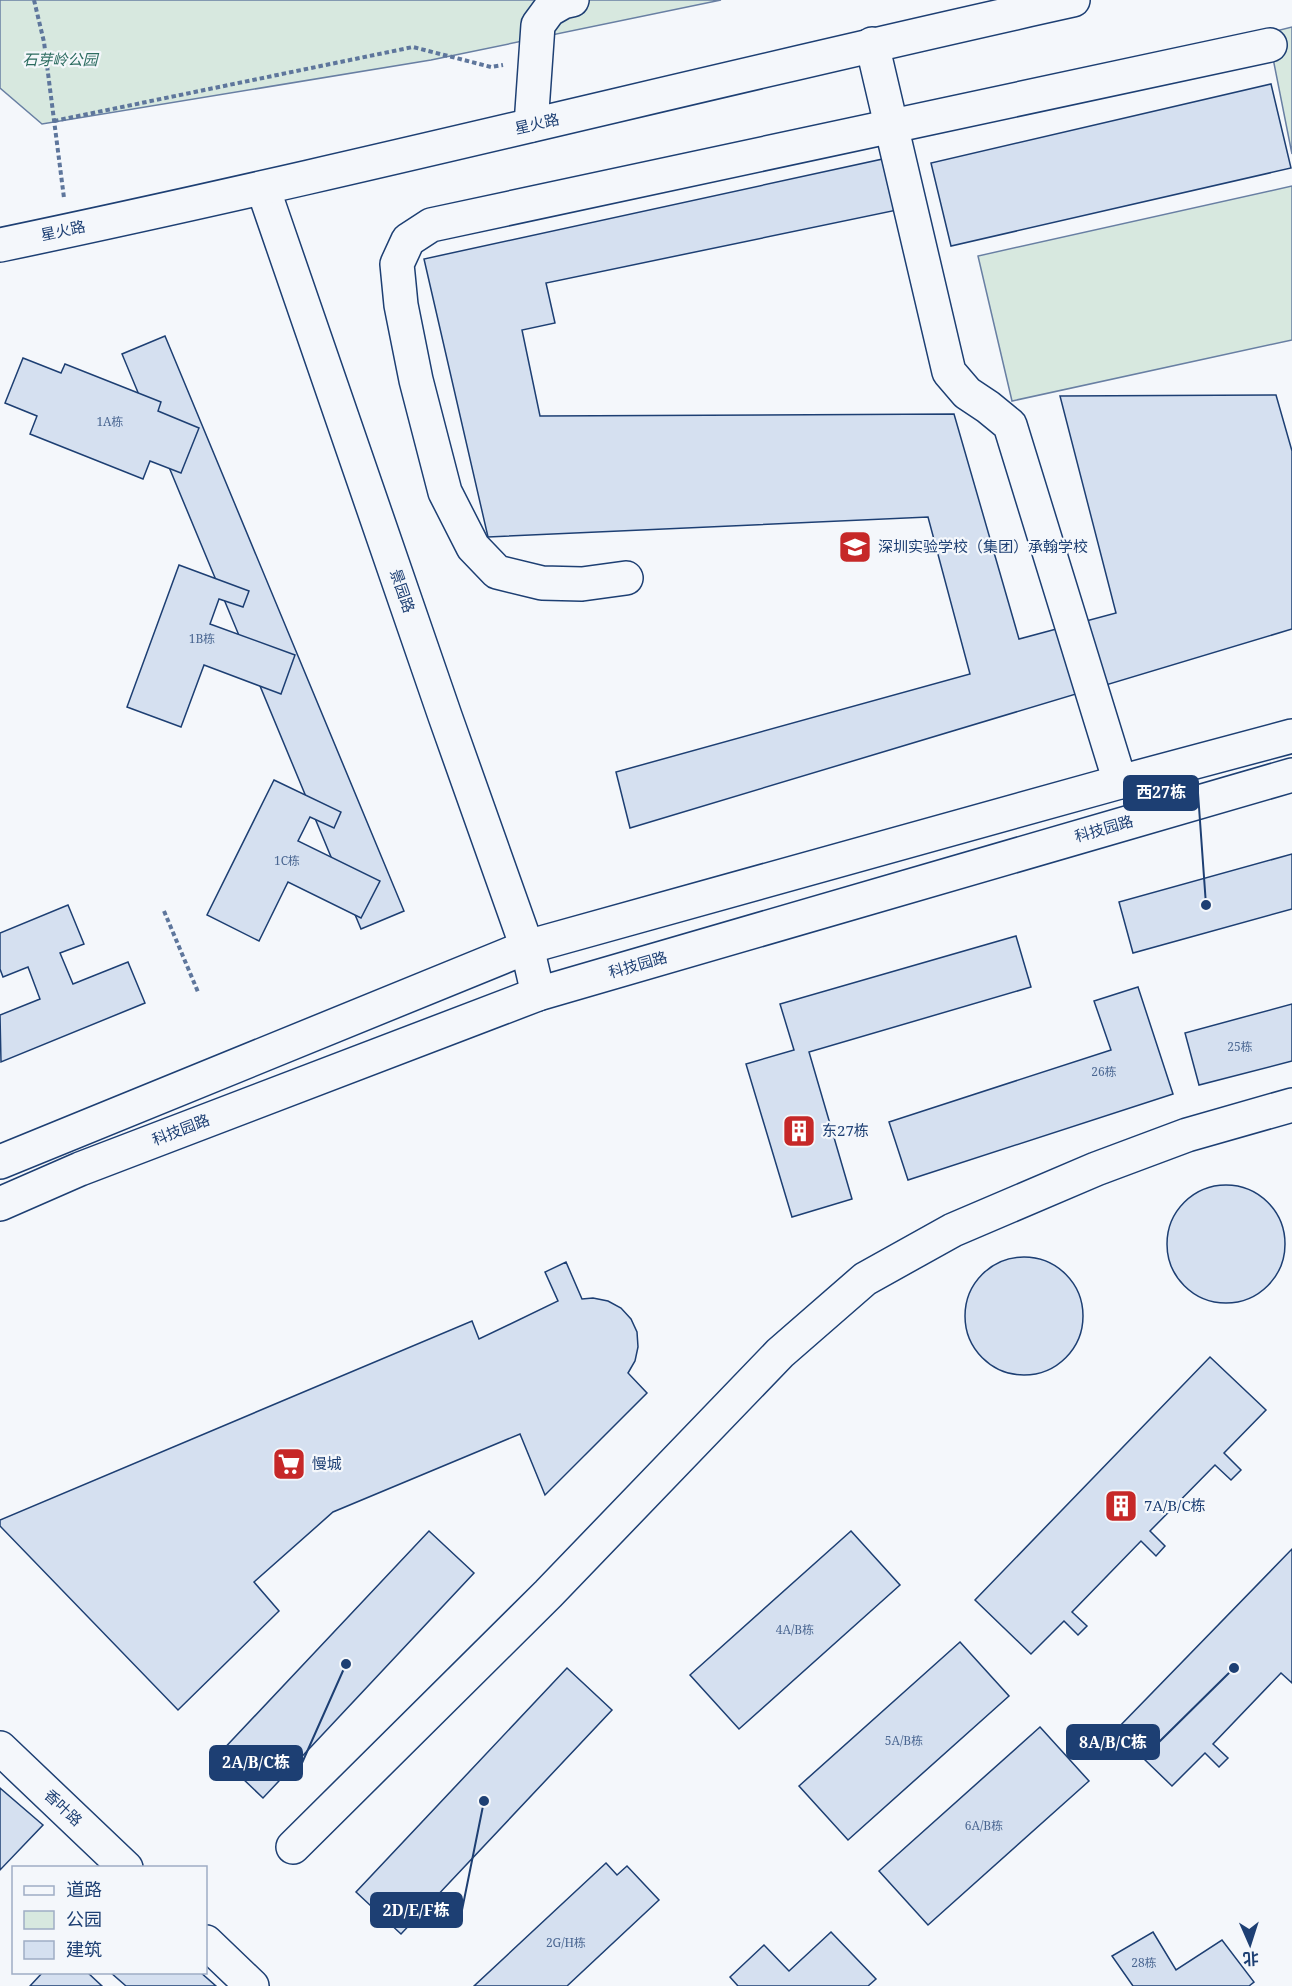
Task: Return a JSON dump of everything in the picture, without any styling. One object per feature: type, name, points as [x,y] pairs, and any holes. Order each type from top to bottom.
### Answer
[{"type":"main road","points":[[531,125],[538,25],[549,10],[572,0]]},
{"type":"main road","name":"星火路","points":[[0,244],[263,188],[872,44],[972,10],[1073,0]]},
{"type":"main road","points":[[872,44],[949,372],[967,393],[1010,425],[1120,782]]},
{"type":"main road","points":[[626,578],[582,584],[542,583],[497,572],[473,547],[445,492],[416,380],[400,305],[397,264],[408,240],[431,225],[1270,45]]},
{"type":"main road","name":"景园路","points":[[263,188],[444,716],[527,947],[538,994]]},
{"type":"main road","points":[[0,1162],[527,947],[1292,736]]},
{"type":"main road","name":"科技园路","points":[[0,1204],[91,1165],[538,994],[1292,775]]},
{"type":"main road","points":[[293,1847],[548,1594],[780,1353],[865,1279],[953,1230],[1096,1169],[1187,1135],[1292,1105]]},
{"type":"main road","name":"香叶路","points":[[0,1748],[124,1866]]},
{"type":"main road","points":[[207,1943],[252,1986]]},
{"type":"path","points":[[34,0],[44,42],[69,230]]},
{"type":"path","points":[[54,122],[413,47],[491,67]]},
{"type":"path","points":[[164,911],[198,992]]},
{"type":"green space","name":"石芽岭公园","points":[[0,0],[721,0],[431,60],[42,124],[0,88]]},
{"type":"green space","points":[[1292,27],[1292,154],[1268,33]]},
{"type":"green space","points":[[1292,186],[1292,340],[1012,401],[978,256]]},
{"type":"building","points":[[1271,84],[1291,168],[951,246],[931,163]]},
{"type":"building","points":[[892,157],[902,209],[546,283],[555,323],[522,330],[540,416],[954,414],[1019,639],[1116,613],[1060,396],[1276,395],[1292,451],[1292,629],[630,828],[616,772],[970,674],[928,517],[488,537],[424,259]]},
{"type":"building","points":[[165,336],[404,911],[361,929],[122,354]]},
{"type":"building","points":[[23,358],[61,373],[65,364],[161,402],[158,411],[199,428],[181,473],[150,461],[143,479],[30,434],[37,416],[5,403]]},
{"type":"building","points":[[179,565],[249,591],[243,607],[219,599],[210,624],[295,655],[281,694],[204,665],[181,727],[127,707]]},
{"type":"building","points":[[274,780],[341,812],[334,828],[310,817],[298,841],[380,881],[361,918],[288,882],[259,941],[207,915]]},
{"type":"building","points":[[1292,854],[1292,909],[1133,953],[1119,902]]},
{"type":"building","points":[[68,905],[84,944],[60,953],[73,984],[128,962],[145,1003],[1,1062],[0,1015],[40,999],[28,967],[3,977],[0,969],[0,933]]},
{"type":"building","name":"东27栋","points":[[1016,936],[1031,987],[809,1052],[852,1199],[792,1217],[746,1064],[794,1050],[780,1004]]},
{"type":"building","points":[[1138,987],[1173,1094],[908,1180],[889,1122],[1111,1050],[1094,1001]]},
{"type":"building","points":[[1292,1004],[1292,1061],[1199,1085],[1185,1033]]},
{"type":"building","points":[[1226,1185],[1259,1195],[1275,1211],[1285,1244],[1275,1277],[1259,1293],[1226,1303],[1193,1293],[1177,1277],[1167,1244],[1177,1211],[1193,1195]]},
{"type":"building","points":[[1024,1257],[1057,1267],[1073,1283],[1083,1316],[1073,1349],[1057,1365],[1024,1375],[991,1365],[975,1349],[965,1316],[975,1283],[991,1267]]},
{"type":"building","name":"慢城","points":[[566,1262],[582,1299],[593,1298],[608,1301],[621,1308],[631,1319],[637,1332],[638,1347],[635,1361],[628,1373],[647,1393],[545,1495],[520,1434],[333,1512],[254,1582],[279,1611],[178,1710],[0,1526],[0,1520],[472,1321],[479,1339],[558,1301],[545,1272]]},
{"type":"building","name":"7A/B/C栋","points":[[1210,1357],[1266,1410],[1224,1453],[1241,1470],[1231,1480],[1215,1465],[1150,1531],[1165,1546],[1156,1556],[1141,1541],[1072,1612],[1087,1626],[1078,1635],[1064,1621],[1031,1654],[975,1600]]},
{"type":"building","points":[[429,1531],[474,1573],[263,1798],[218,1755]]},
{"type":"building","points":[[851,1531],[900,1585],[739,1729],[690,1675]]},
{"type":"building","points":[[1292,1549],[1292,1683],[1281,1673],[1213,1744],[1228,1758],[1219,1767],[1205,1753],[1172,1786],[1115,1731]]},
{"type":"building","points":[[960,1642],[1009,1696],[848,1840],[799,1786]]},
{"type":"building","points":[[567,1668],[612,1710],[401,1934],[356,1892]]},
{"type":"building","points":[[1040,1727],[1089,1781],[928,1925],[879,1871]]},
{"type":"building","points":[[0,1788],[43,1825],[0,1870]]},
{"type":"building","points":[[606,1863],[617,1875],[627,1866],[659,1900],[567,1986],[474,1986]]},
{"type":"building","points":[[831,1932],[876,1979],[868,1986],[738,1986],[730,1977],[764,1945],[789,1971]]},
{"type":"building","points":[[1153,1932],[1176,1970],[1222,1940],[1254,1982],[1249,1986],[1133,1986],[1112,1956]]},
{"type":"building","points":[[41,1974],[89,1974],[102,1986],[30,1986]]},
{"type":"building","points":[[112,1974],[202,1974],[216,1986],[126,1986]]},
{"type":"place","name":"深圳实验学校（集团）承翰学校","points":[[855,547]]},
{"type":"place","name":"西27栋","points":[[1206,905]]},
{"type":"place","name":"东27栋","points":[[799,1131]]},
{"type":"place","name":"慢城","points":[[289,1464]]},
{"type":"place","name":"7A/B/C栋","points":[[1121,1506]]},
{"type":"place","name":"2A/B/C栋","points":[[346,1664]]},
{"type":"place","name":"8A/B/C栋","points":[[1234,1668]]},
{"type":"place","name":"2D/E/F栋","points":[[484,1801]]}]
